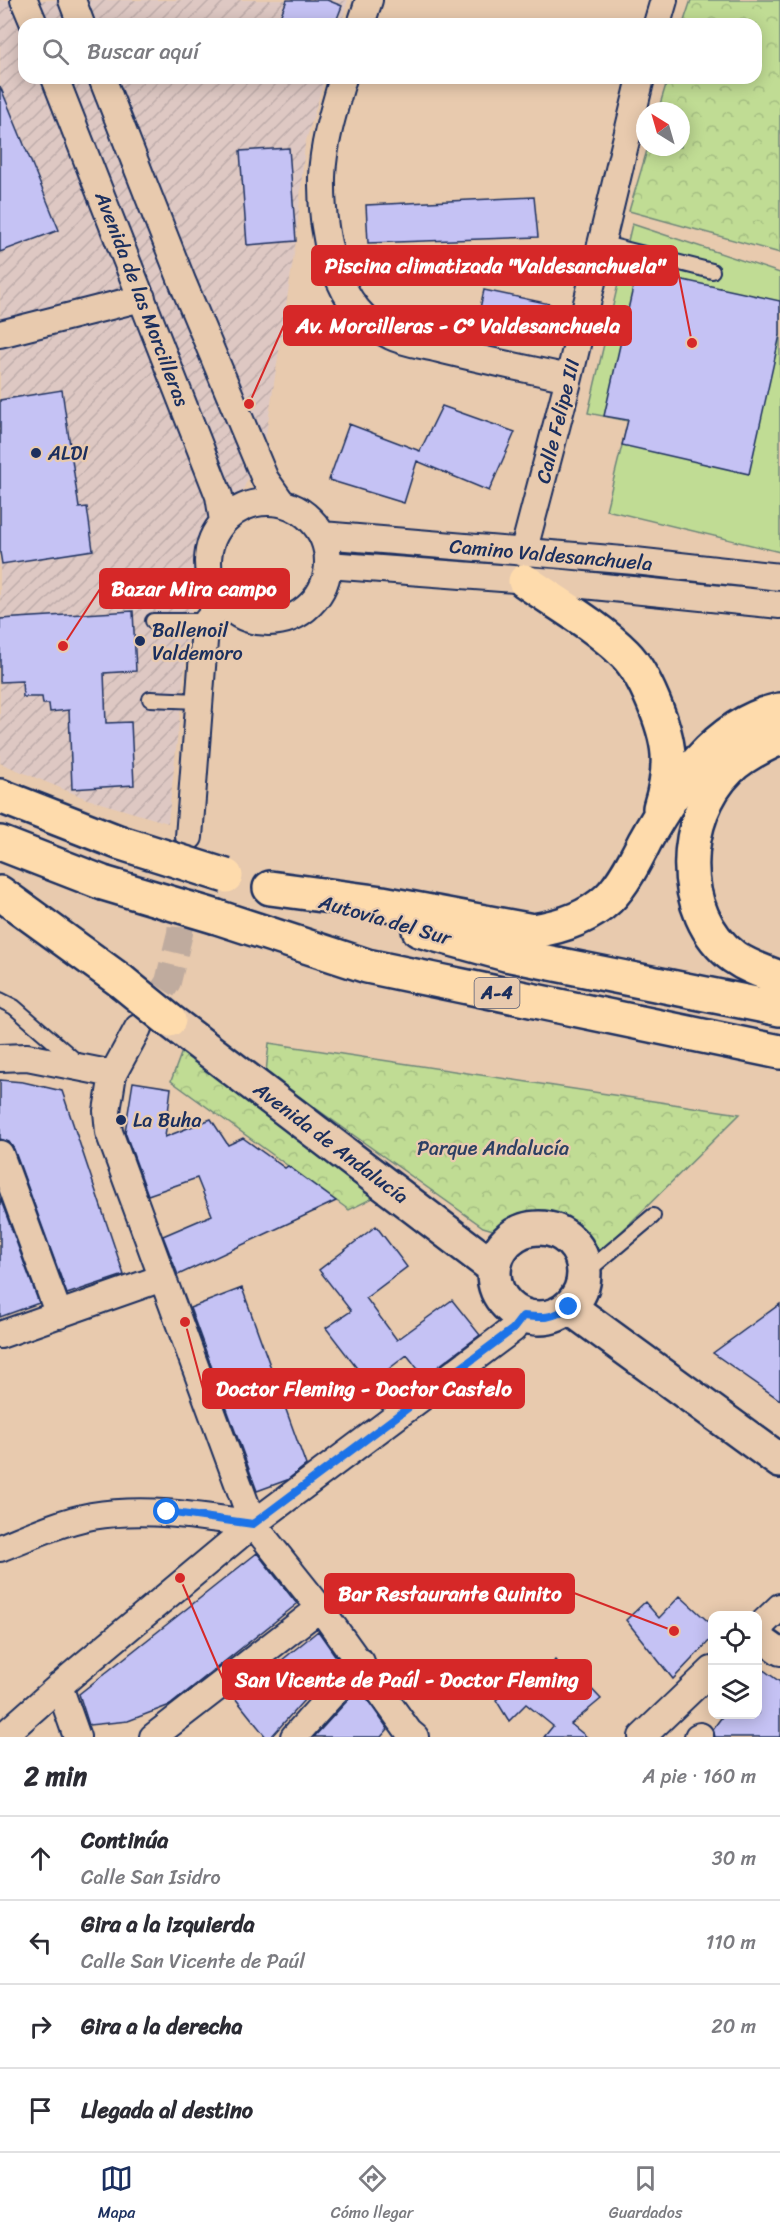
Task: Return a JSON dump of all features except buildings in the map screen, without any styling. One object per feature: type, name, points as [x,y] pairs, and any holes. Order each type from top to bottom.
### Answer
[{"type":"highway","points":[[524,567],[627,655],[646,686],[659,715],[668,754],[665,794],[653,827]]},
{"type":"highway","points":[[270,888],[382,903],[533,931],[558,927],[587,914],[609,899],[653,827],[687,777],[712,746],[739,726],[780,710]]},
{"type":"highway","points":[[780,738],[760,747],[729,768],[709,794],[695,829],[692,859],[693,888],[702,917],[715,937],[733,956],[754,968],[780,978]]},
{"type":"highway","name":"Autovía del Sur","points":[[0,796],[118,842],[226,876],[506,954],[780,1009]]},
{"type":"highway","name":"A-4","points":[[0,843],[103,883],[218,917],[367,966],[780,1052]]},
{"type":"highway","points":[[0,893],[121,981],[169,1020]]},
{"type":"street","points":[[24,0],[31,18]]},
{"type":"street","points":[[72,0],[79,18]]},
{"type":"street","points":[[363,18],[369,0]]},
{"type":"street","points":[[659,18],[664,0]]},
{"type":"street","name":"Avenida de las Morcilleras","points":[[57,84],[219,496],[223,522]]},
{"type":"street","points":[[104,84],[182,280],[265,479],[282,503]]},
{"type":"street","points":[[341,84],[331,118],[322,175],[324,219],[335,268],[346,295],[357,310],[375,327],[392,337],[489,362],[569,378]]},
{"type":"street","name":"Calle Felipe III","points":[[524,567],[640,84]]},
{"type":"street","points":[[0,334],[142,298]]},
{"type":"street","points":[[189,837],[198,701],[215,612],[214,588],[208,571],[208,554],[213,537],[223,522],[235,511],[250,504],[266,501],[282,503],[298,509],[312,520],[322,535],[327,550],[328,565],[324,584],[313,602],[297,614],[279,621],[258,621],[239,615],[215,612]]},
{"type":"street","name":"Camino Valdesanchuela","points":[[322,535],[780,605]]},
{"type":"street","name":"Camino Valdesanchuela","points":[[328,565],[524,567],[635,561],[780,577]]},
{"type":"street","name":"Avenida de Andalucía","points":[[169,1020],[493,1267]]},
{"type":"street","points":[[138,1028],[113,1074],[107,1111],[109,1132],[253,1524],[361,1662],[410,1735]]},
{"type":"street","points":[[0,1058],[27,1057],[113,1074]]},
{"type":"street","points":[[0,1155],[59,1315]]},
{"type":"street","points":[[543,1227],[559,1231],[572,1241],[582,1257],[577,1293],[561,1313],[545,1318],[523,1316],[503,1303],[495,1287],[493,1267],[505,1241],[518,1232],[543,1227]]},
{"type":"street","points":[[0,1335],[162,1278]]},
{"type":"street","points":[[577,1293],[780,1461]]},
{"type":"street","points":[[2,1737],[59,1686],[253,1524],[513,1329],[523,1316]]},
{"type":"street","points":[[0,1548],[47,1529],[79,1520],[126,1512],[167,1512],[253,1524]]},
{"type":"street","points":[[768,1641],[780,1607]]},
{"type":"street","points":[[153,1737],[320,1608]]},
{"type":"street","points":[[294,1737],[361,1662]]},
{"type":"street","points":[[642,1737],[708,1674]]},
{"type":"street","points":[[59,1686],[77,1737]]},
{"type":"lane","points":[[600,243],[712,272]]},
{"type":"lane","points":[[153,621],[215,612]]},
{"type":"lane","points":[[150,699],[198,701]]},
{"type":"lane","points":[[0,1000],[14,1007],[83,1067]]},
{"type":"lane","points":[[577,1293],[590,1269],[653,1216]]},
{"type":"shaded area","points":[[0,0],[348,0],[343,18],[18,18],[18,84],[323,84],[305,144],[296,241],[266,435],[243,490],[212,514],[198,548],[168,823],[87,799],[0,763]]},
{"type":"green space","points":[[691,0],[780,0],[780,253],[629,211],[645,156],[690,156],[690,102],[661,102],[666,84],[762,84],[762,18],[685,18]]},
{"type":"green space","points":[[632,224],[780,273],[780,552],[606,510],[628,421],[588,413]]},
{"type":"green space","points":[[185,1043],[387,1191],[349,1210],[171,1081]]},
{"type":"green space","name":"Parque Andalucía","points":[[269,1043],[740,1114],[606,1247],[596,1251],[562,1218],[542,1211],[517,1214],[493,1230],[483,1227],[266,1073]]},
{"type":"tunnel","points":[[142,1022],[168,982],[180,933],[188,846]]},
{"type":"place","name":"Piscina climatizada \"Valdesanchuela\"","points":[[692,343]]},
{"type":"place","name":"Av. Morcilleras - Cº Valdesanchuela","points":[[249,404]]},
{"type":"place","name":"ALDI","points":[[36,453]]},
{"type":"place","name":"Ballenoil Valdemoro","points":[[140,641]]},
{"type":"place","name":"Bazar Mira campo","points":[[63,646]]},
{"type":"place","name":"La Buha","points":[[121,1120]]},
{"type":"place","name":"Doctor Fleming - Doctor Castelo","points":[[185,1322]]},
{"type":"place","name":"San Vicente de Paúl - Doctor Fleming","points":[[180,1578]]},
{"type":"place","name":"Bar Restaurante Quinito","points":[[674,1631]]},
{"type":"route","points":[[167,1512],[253,1524],[513,1329],[523,1316],[545,1318],[561,1313],[569,1307]]}]
